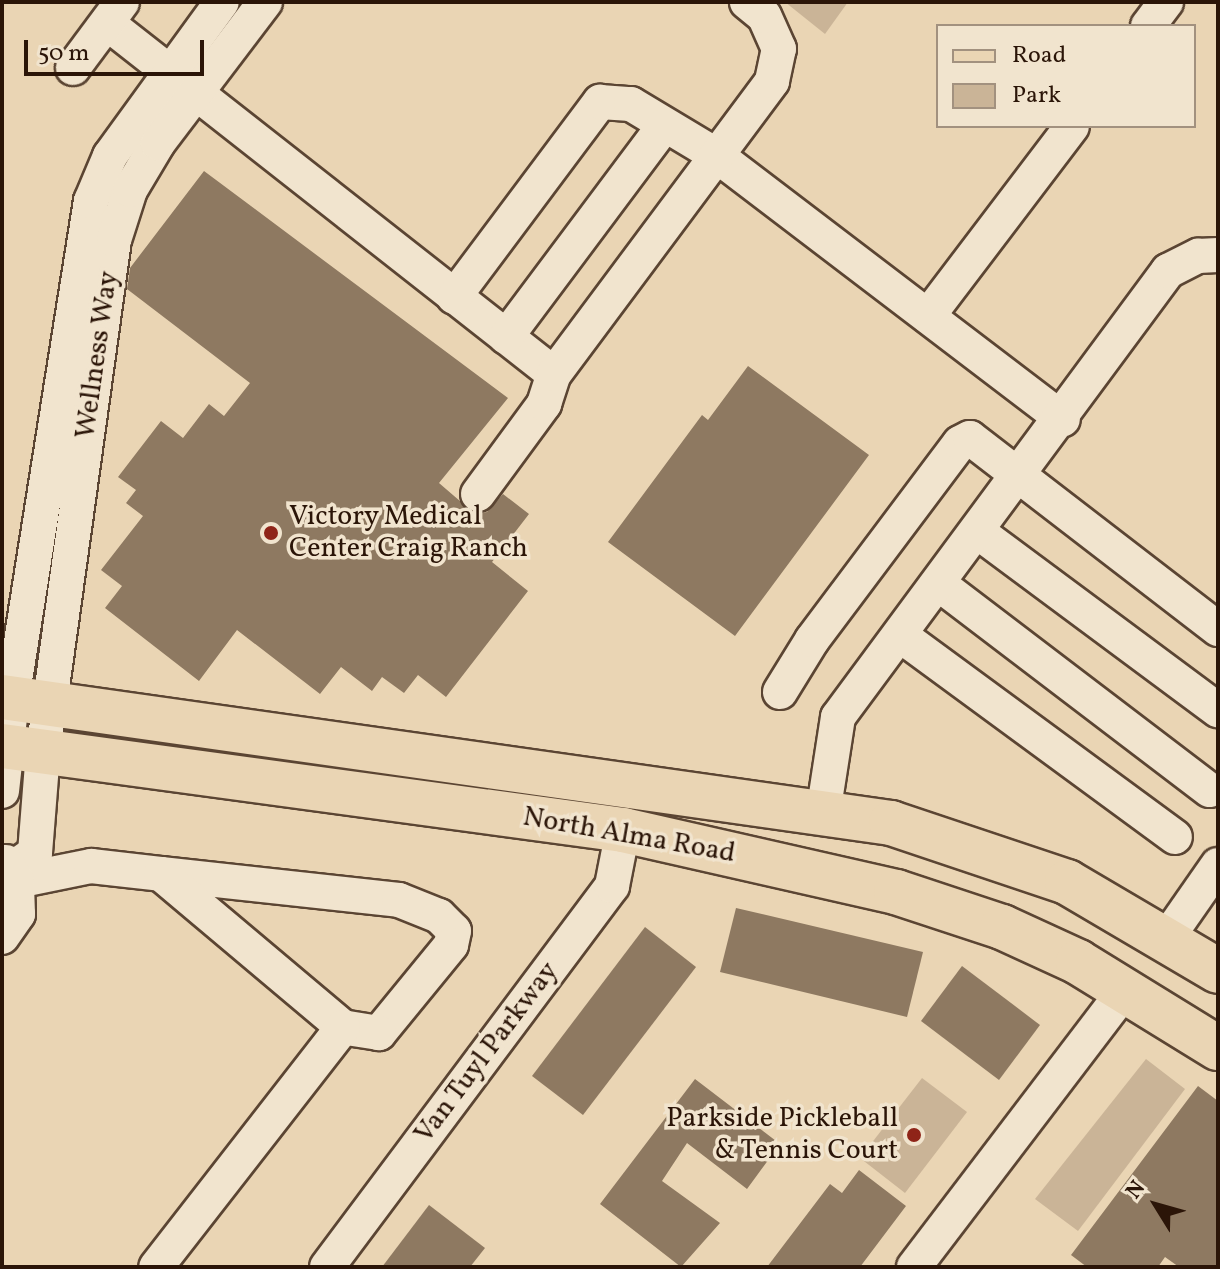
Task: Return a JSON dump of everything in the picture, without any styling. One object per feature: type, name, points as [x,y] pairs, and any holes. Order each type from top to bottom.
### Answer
[{"type":"main road","name":"North Alma Road","points":[[21,700],[891,823],[1067,882],[1167,938],[1218,971]]},
{"type":"main road","name":"North Alma Road","points":[[17,748],[623,830],[896,892],[1002,927],[1125,990],[1218,1048]]},
{"type":"main road","points":[[1125,990],[1167,938]]},
{"type":"street","name":"Wellness Way","points":[[21,700],[81,487],[80,366],[91,201],[110,156],[222,2]]},
{"type":"street","name":"Wellness Way","points":[[17,748],[45,483],[130,190],[194,96],[265,2]]},
{"type":"street","points":[[478,494],[544,404],[554,374],[772,81],[779,49],[764,16],[748,2]]},
{"type":"street","points":[[1150,24],[1166,2]]},
{"type":"street","points":[[73,68],[114,12],[168,75],[554,374]]},
{"type":"street","points":[[454,297],[600,102],[631,104],[716,155],[1063,419]]},
{"type":"street","points":[[506,337],[664,126]]},
{"type":"street","points":[[928,316],[1070,128]]},
{"type":"street","points":[[823,814],[838,717],[1063,419],[1168,271],[1198,256],[1218,255]]},
{"type":"street","points":[[780,692],[812,640],[960,443],[970,438],[1018,478],[1218,629]]},
{"type":"street","points":[[45,483],[81,487]]},
{"type":"street","points":[[978,532],[1218,710]]},
{"type":"street","points":[[939,584],[1209,790]]},
{"type":"street","points":[[900,635],[1175,837]]},
{"type":"street","points":[[2,791],[17,748]]},
{"type":"street","points":[[8,871],[35,853],[17,748]]},
{"type":"street","name":"Van Tuyl Parkway","points":[[327,1267],[612,886],[623,830]]},
{"type":"street","points":[[1167,938],[1218,865]]},
{"type":"street","points":[[8,871],[91,866],[399,900],[439,916],[454,931],[451,945],[379,1033],[343,1027],[161,874]]},
{"type":"street","points":[[2,937],[18,914],[8,871]]},
{"type":"street","points":[[914,1267],[1125,990]]},
{"type":"street","points":[[156,1267],[343,1027]]},
{"type":"green space","points":[[785,2],[848,2],[825,34]]},
{"type":"green space","points":[[1146,1059],[1185,1089],[1078,1231],[1035,1199]]},
{"type":"green space","name":"Parkside Pickleball & Tennis Court","points":[[922,1078],[967,1112],[905,1193],[860,1158]]},
{"type":"building","points":[[204,171],[508,398],[439,483],[475,514],[487,512],[503,494],[529,514],[492,562],[528,591],[446,697],[418,675],[404,693],[382,677],[372,691],[341,667],[320,694],[237,630],[199,681],[105,608],[122,586],[101,570],[143,516],[126,503],[136,490],[118,477],[161,421],[183,438],[209,404],[224,416],[250,383],[127,289],[130,268]]},
{"type":"building","points":[[748,366],[869,455],[735,636],[608,542],[702,415],[708,420]]},
{"type":"building","points":[[736,908],[923,952],[907,1017],[720,972]]},
{"type":"building","points":[[645,927],[696,967],[583,1115],[532,1076]]},
{"type":"building","points":[[962,966],[1040,1025],[999,1080],[921,1021]]},
{"type":"building","points":[[695,1079],[780,1144],[747,1189],[687,1143],[662,1181],[720,1223],[681,1267],[600,1204]]},
{"type":"building","points":[[1198,1086],[1218,1101],[1218,1267],[1179,1267],[1165,1257],[1158,1267],[1087,1267],[1071,1255]]},
{"type":"building","points":[[859,1170],[906,1206],[860,1267],[767,1267],[830,1184],[842,1193]]},
{"type":"building","points":[[429,1205],[485,1248],[470,1267],[382,1267]]},
{"type":"place","name":"Victory Medical Center Craig Ranch","points":[[271,533]]},
{"type":"place","name":"Parkside Pickleball & Tennis Court","points":[[914,1135]]}]
